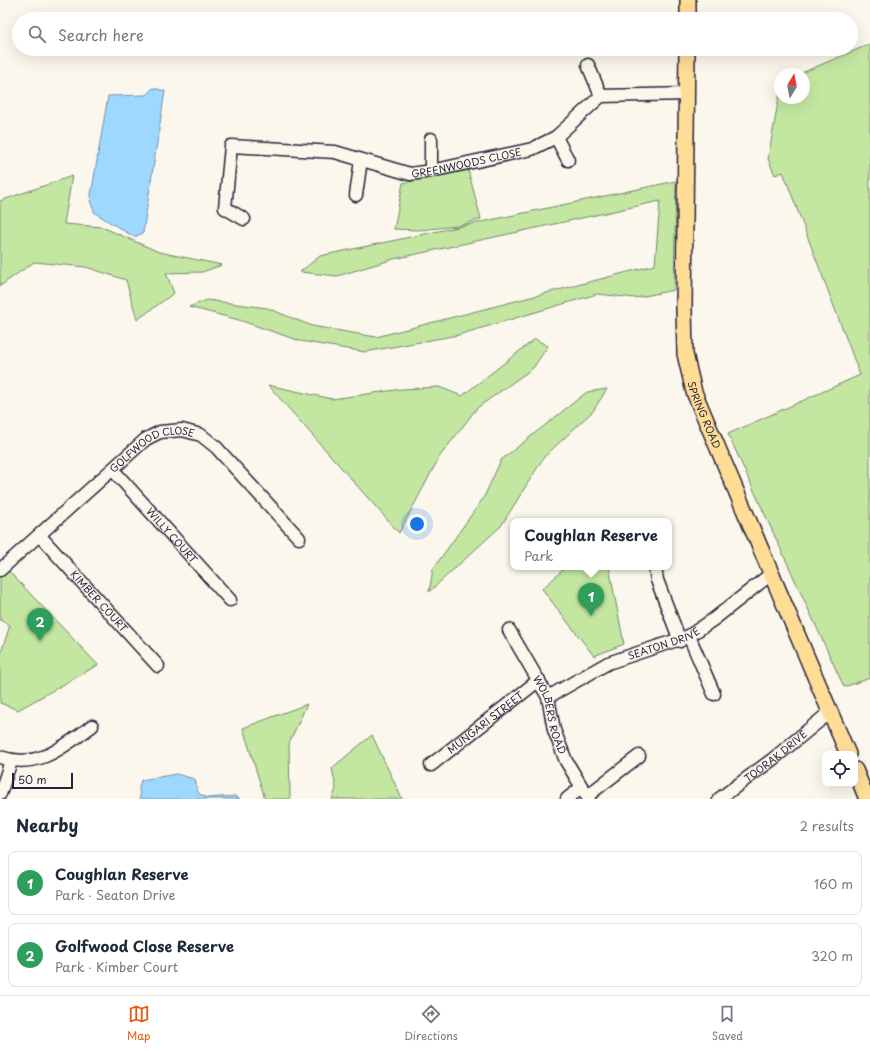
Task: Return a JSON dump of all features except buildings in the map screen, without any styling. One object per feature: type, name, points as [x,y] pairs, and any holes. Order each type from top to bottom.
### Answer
[{"type":"main road","points":[[688,0],[688,12]]},
{"type":"main road","name":"SPRING ROAD","points":[[687,56],[684,309],[685,354],[694,392],[847,751]]},
{"type":"main road","points":[[858,777],[867,799]]},
{"type":"street","points":[[588,65],[601,96],[686,94]]},
{"type":"street","name":"GREENWOODS CLOSE","points":[[244,219],[225,208],[231,146],[335,152],[410,174],[431,172],[532,149],[556,137],[601,96]]},
{"type":"street","points":[[556,137],[568,160]]},
{"type":"street","points":[[431,139],[431,172]]},
{"type":"street","points":[[356,195],[361,160]]},
{"type":"street","name":"GOLFWOOD CLOSE","points":[[0,570],[40,536],[146,439],[160,432],[182,430],[201,435],[216,447],[299,538]]},
{"type":"street","name":"WILLY COURT","points":[[113,470],[230,600]]},
{"type":"street","name":"KIMBER COURT","points":[[40,536],[158,666]]},
{"type":"street","points":[[655,570],[657,580],[684,639],[714,694]]},
{"type":"street","name":"SEATON DRIVE","points":[[548,697],[608,663],[684,639],[714,619],[771,574]]},
{"type":"street","name":"WOLBERS ROAD","points":[[510,630],[548,697],[554,730],[566,762],[586,794]]},
{"type":"street","name":"MUNGARI STREET","points":[[431,765],[539,680]]},
{"type":"street","name":"TOORAK DRIVE","points":[[719,799],[773,759],[830,712]]},
{"type":"street","points":[[0,794],[5,759],[34,760],[56,752],[92,726]]},
{"type":"street","points":[[567,799],[586,794],[639,756]]},
{"type":"green space","points":[[870,44],[870,678],[844,687],[728,434],[860,375],[783,172],[775,175],[768,159],[778,104],[810,104],[810,69],[842,56],[858,56],[858,49]]},
{"type":"green space","points":[[468,170],[481,219],[458,226],[419,230],[394,229],[403,183]]},
{"type":"green space","points":[[72,176],[64,224],[102,227],[159,252],[222,265],[202,272],[166,273],[174,293],[137,320],[126,280],[86,267],[34,262],[0,286],[0,201]]},
{"type":"green space","points":[[676,181],[674,290],[635,298],[597,294],[458,335],[365,352],[300,341],[239,320],[189,307],[207,300],[267,308],[312,326],[376,337],[655,265],[660,201],[394,259],[337,276],[300,272],[320,256]]},
{"type":"green space","points":[[535,339],[548,346],[533,368],[477,408],[440,456],[399,533],[268,385],[332,399],[402,389],[439,387],[462,396]]},
{"type":"green space","points":[[607,389],[593,411],[544,457],[501,526],[429,592],[433,569],[484,497],[501,460],[587,392]]},
{"type":"green space","points":[[0,562],[98,665],[18,710],[0,703],[0,656],[10,625],[0,620]]},
{"type":"green space","points":[[563,570],[610,570],[624,644],[594,656],[542,589]]},
{"type":"green space","points":[[307,704],[289,743],[290,799],[265,799],[243,728]]},
{"type":"green space","points":[[372,735],[402,799],[332,799],[336,789],[332,768]]},
{"type":"water","points":[[153,88],[165,91],[143,233],[134,237],[95,213],[90,201],[108,96],[146,95]]},
{"type":"water","points":[[176,774],[195,779],[198,793],[207,798],[235,796],[240,799],[140,799],[139,788],[141,780]]},
{"type":"place","name":"Coughlan Reserve","points":[[591,616]]},
{"type":"place","name":"Golfwood Close Reserve","points":[[40,641]]}]
